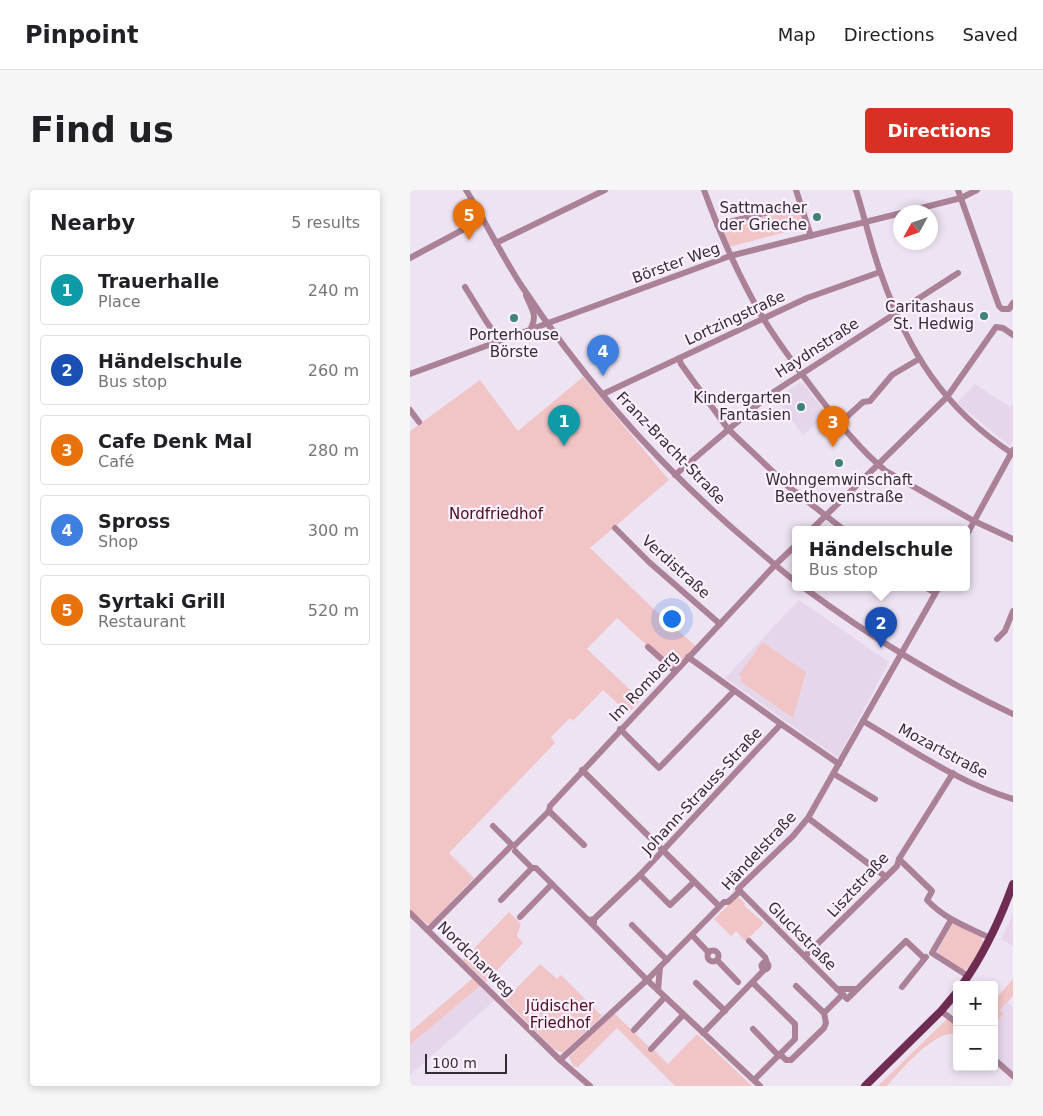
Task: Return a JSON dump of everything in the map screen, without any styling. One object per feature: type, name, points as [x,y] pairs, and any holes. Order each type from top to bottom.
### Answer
[{"type":"main road","points":[[965,981],[990,938],[1013,884]]},
{"type":"main road","points":[[866,1086],[942,1011],[953,997]]},
{"type":"street","name":"Franz-Bracht-Straße","points":[[466,190],[522,286],[603,394],[636,434],[675,475],[727,524],[792,579]]},
{"type":"street","points":[[496,242],[605,190]]},
{"type":"street","points":[[704,190],[730,256],[763,318],[794,364],[840,423],[878,464],[929,496],[974,521],[1013,539]]},
{"type":"street","points":[[796,190],[812,236]]},
{"type":"street","points":[[856,190],[880,272],[896,313],[919,359],[947,397],[985,433],[1012,452],[970,528]]},
{"type":"street","points":[[958,190],[999,306],[1007,310],[1013,303]]},
{"type":"street","name":"Börster Weg","points":[[410,374],[730,256],[961,198],[977,190]]},
{"type":"street","name":"Börster Weg","points":[[717,225],[801,204]]},
{"type":"street","points":[[410,258],[483,218]]},
{"type":"street","name":"Lortzingstraße","points":[[603,394],[807,298],[880,272]]},
{"type":"street","name":"Haydnstraße","points":[[675,475],[769,395],[958,273]]},
{"type":"street","points":[[522,286],[535,315],[531,328]]},
{"type":"street","points":[[465,287],[500,341]]},
{"type":"street","points":[[815,526],[947,397],[996,327],[1003,328],[1013,335]]},
{"type":"street","points":[[679,358],[681,364],[728,430],[789,487],[838,526]]},
{"type":"street","points":[[840,423],[863,402],[870,401],[892,375],[919,359]]},
{"type":"street","points":[[410,410],[419,422]]},
{"type":"street","name":"Verdistraße","points":[[615,528],[655,567],[720,624]]},
{"type":"street","name":"Im Romberg","points":[[428,930],[549,811],[550,806],[582,770],[792,549]]},
{"type":"street","points":[[809,591],[901,654],[975,696],[1013,714]]},
{"type":"street","points":[[931,591],[935,594]]},
{"type":"street","name":"Händelstraße","points":[[560,1060],[647,980],[719,906],[724,902],[728,902],[740,891],[738,889],[793,836],[808,818],[937,591]]},
{"type":"street","points":[[997,640],[1005,631],[1013,611]]},
{"type":"street","points":[[648,647],[675,671]]},
{"type":"street","name":"Johann-Strauss-Straße","points":[[688,657],[839,764]]},
{"type":"street","points":[[620,729],[659,768],[734,691]]},
{"type":"street","name":"Mozartstraße","points":[[863,721],[953,773],[996,794],[1013,799]]},
{"type":"street","name":"Johann-Strauss-Straße","points":[[591,921],[640,875],[781,724]]},
{"type":"street","points":[[582,770],[719,906]]},
{"type":"street","name":"Lisztstraße","points":[[806,956],[897,866],[953,773]]},
{"type":"street","points":[[834,774],[875,799]]},
{"type":"street","points":[[549,811],[584,845]]},
{"type":"street","points":[[808,818],[886,877]]},
{"type":"street","points":[[493,826],[532,868],[536,868],[591,921],[647,980],[760,1086]]},
{"type":"street","points":[[899,860],[932,891],[927,900],[938,911],[951,920],[990,938]]},
{"type":"street","points":[[501,900],[532,868]]},
{"type":"street","name":"Johann-Strauss-Straße","points":[[640,875],[667,907],[694,882]]},
{"type":"street","points":[[520,917],[552,884]]},
{"type":"street","name":"Gluckstraße","points":[[740,891],[845,997]]},
{"type":"street","name":"Nordcharweg","points":[[410,913],[560,1060],[590,1086]]},
{"type":"street","points":[[902,987],[924,958],[932,953],[951,920]]},
{"type":"street","points":[[632,925],[667,960]]},
{"type":"street","points":[[692,934],[708,952],[712,950],[716,952],[717,960],[738,982]]},
{"type":"street","points":[[702,1033],[753,983],[766,966],[765,957],[748,941]]},
{"type":"street","points":[[824,1013],[856,989],[906,941],[924,958]]},
{"type":"street","points":[[932,953],[968,976]]},
{"type":"street","points":[[658,990],[658,977],[661,966]]},
{"type":"street","points":[[696,983],[725,1011]]},
{"type":"street","points":[[753,983],[796,1024],[795,1040],[754,1080]]},
{"type":"street","points":[[753,1029],[786,1060],[792,1060],[824,1028],[826,1023],[824,1013],[796,986]]},
{"type":"street","points":[[837,989],[856,989]]},
{"type":"street","points":[[634,1030],[665,997]]},
{"type":"street","points":[[942,1011],[953,1020]]},
{"type":"street","points":[[651,1049],[684,1015]]},
{"type":"street","points":[[795,1040],[804,1048]]},
{"type":"street","points":[[998,1063],[1013,1076]]},
{"type":"shaded area","name":"Kindergarten Fantasien","points":[[799,383],[804,384],[826,414],[803,435],[776,399]]},
{"type":"shaded area","points":[[975,384],[1010,407],[1013,403],[1013,440],[1010,446],[957,403]]},
{"type":"shaded area","points":[[799,600],[889,662],[838,758],[725,678]]},
{"type":"shaded area","points":[[1013,914],[1013,946],[1001,939]]},
{"type":"shaded area","points":[[481,985],[495,1000],[410,1075],[410,1045]]},
{"type":"shaded area","points":[[1007,1003],[1013,1007],[1013,1073],[998,1059],[998,1021],[1004,1015],[1000,1011]]},
{"type":"green space","points":[[799,208],[805,227],[729,247],[720,227]]},
{"type":"green space","name":"Nordfriedhof","points":[[583,377],[669,480],[590,548],[698,648],[675,671],[617,618],[587,649],[641,700],[628,713],[603,690],[573,721],[570,718],[551,737],[555,743],[449,853],[474,878],[430,924],[427,924],[410,910],[410,431],[480,380],[518,431]]},
{"type":"green space","points":[[762,642],[806,672],[793,718],[740,681],[742,678],[739,675]]},
{"type":"green space","points":[[738,896],[744,905],[764,923],[745,941],[736,931],[731,936],[714,919]]},
{"type":"green space","points":[[509,912],[521,924],[517,936],[523,943],[486,982],[463,960]]},
{"type":"green space","points":[[953,923],[981,936],[984,944],[968,969],[961,971],[937,952]]},
{"type":"green space","name":"Jüdischer Friedhof","points":[[540,964],[557,979],[561,975],[602,1016],[563,1053],[554,1049],[505,1000]]},
{"type":"green space","points":[[473,978],[481,985],[410,1045],[410,1032]]},
{"type":"green space","points":[[1013,979],[1013,996],[1000,1010],[1004,1014],[998,1021],[998,996]]},
{"type":"green space","points":[[614,1013],[649,1047],[647,1049],[651,1053],[654,1050],[668,1064],[697,1034],[752,1086],[675,1086],[617,1028],[578,1067],[573,1066],[569,1057]]},
{"type":"green space","points":[[947,1019],[953,1024],[953,1034],[948,1034],[929,1044],[887,1086],[878,1086]]},
{"type":"place","name":"Sattmacher der Grieche","points":[[817,217]]},
{"type":"place","name":"Syrtaki Grill","points":[[469,240]]},
{"type":"place","name":"Caritashaus St. Hedwig","points":[[984,316]]},
{"type":"place","name":"Porterhouse Börste","points":[[514,318]]},
{"type":"place","name":"Spross","points":[[603,376]]},
{"type":"place","name":"Kindergarten Fantasien","points":[[801,407]]},
{"type":"place","name":"Trauerhalle","points":[[564,446]]},
{"type":"place","name":"Cafe Denk Mal","points":[[833,447]]},
{"type":"place","name":"Wohngemwinschaft Beethovenstraße","points":[[839,463]]},
{"type":"place","name":"Händelschule","points":[[881,648]]}]
